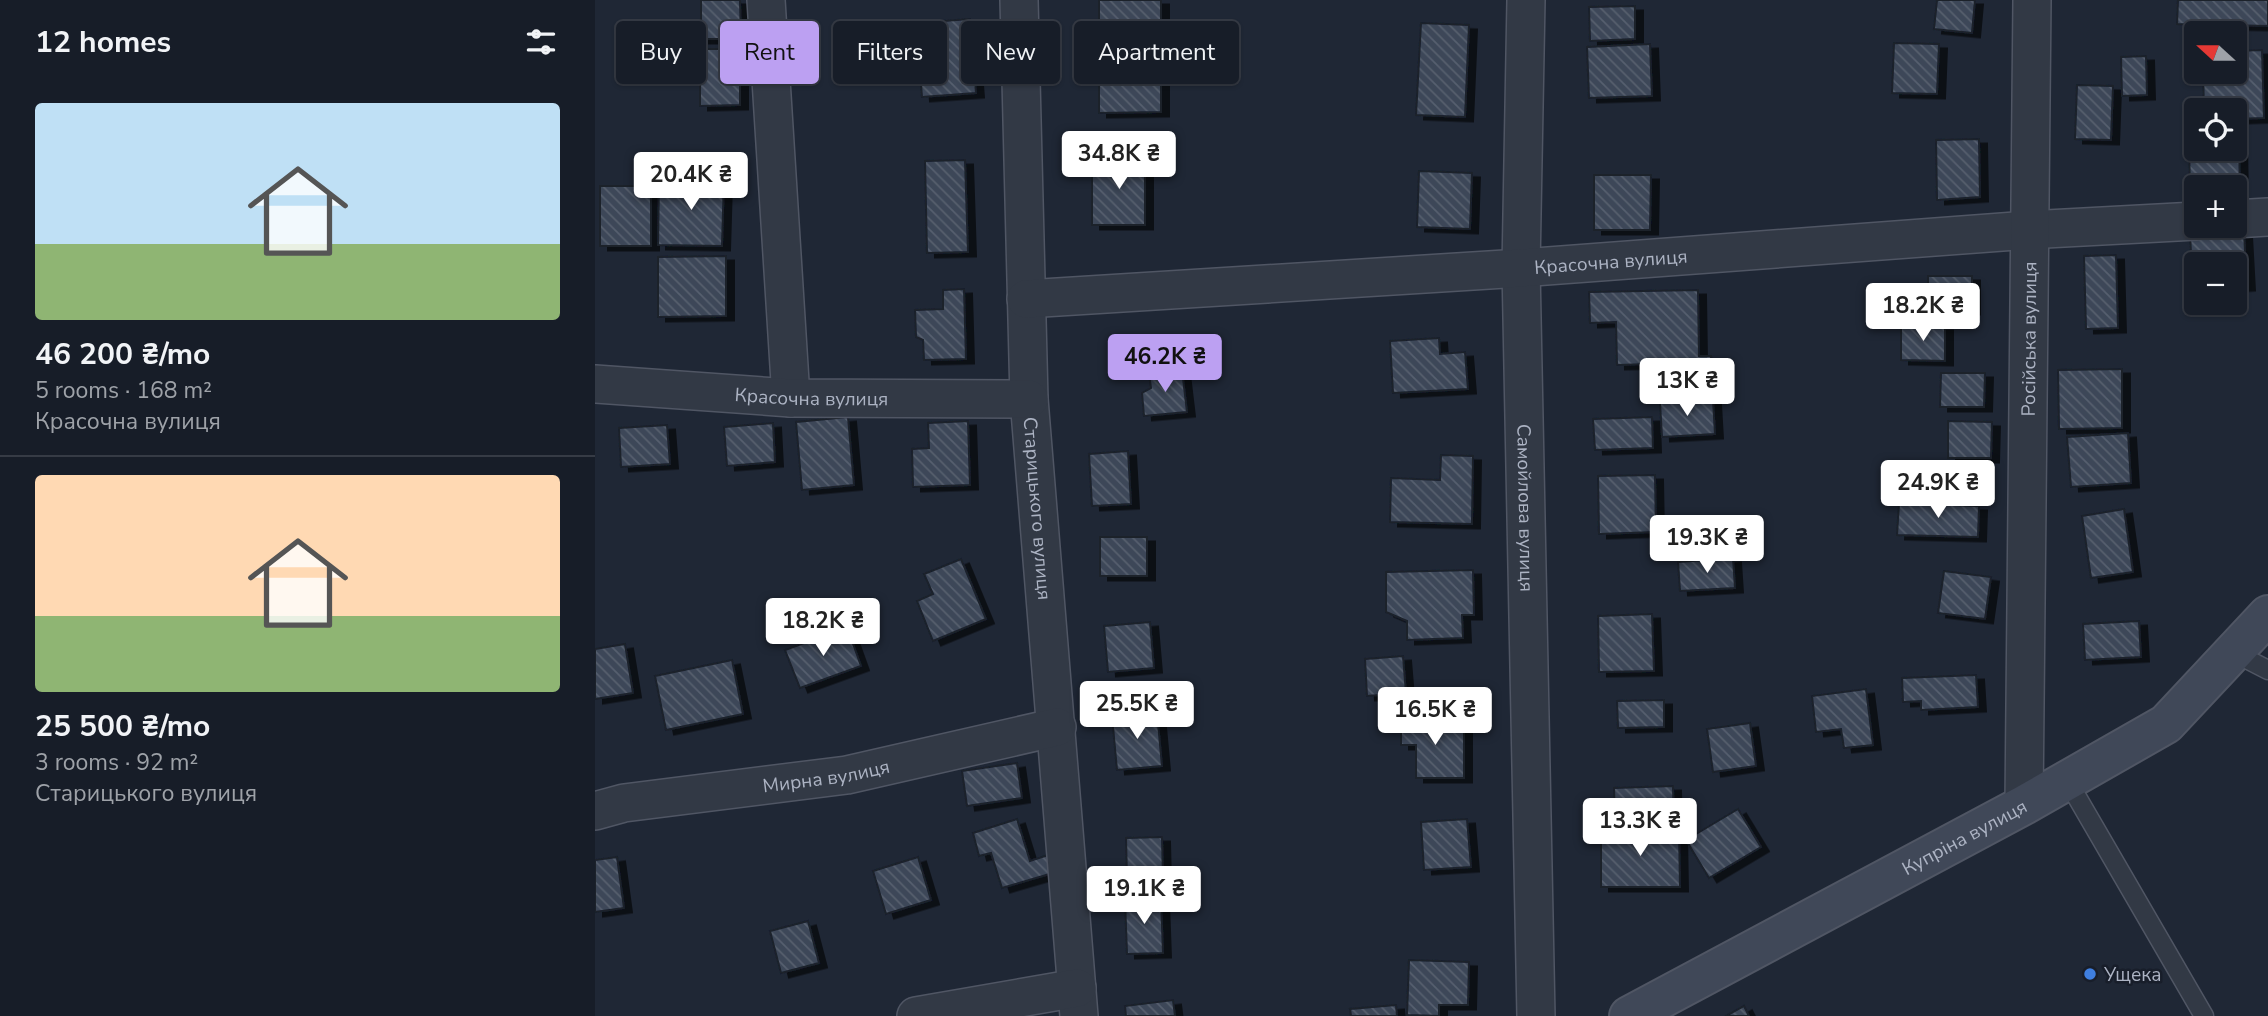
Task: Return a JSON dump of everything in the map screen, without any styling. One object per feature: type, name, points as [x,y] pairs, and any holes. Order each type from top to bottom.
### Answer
[{"type":"main road","name":"Купріна вулиця","points":[[1629,1016],[2024,805],[2166,724],[2268,615]]},
{"type":"street","points":[[766,0],[790,398]]},
{"type":"street","name":"Старицького вулиця","points":[[1019,0],[1028,399],[1078,1002]]},
{"type":"street","name":"Самойлова вулиця","points":[[1526,0],[1521,268],[1537,1016]]},
{"type":"street","name":"Російська вулиця","points":[[2024,805],[2032,0]]},
{"type":"street","points":[[2247,218],[2268,217]]},
{"type":"street","name":"Красочна вулиця","points":[[1026,299],[2184,222]]},
{"type":"street","name":"Красочна вулиця","points":[[595,384],[790,398],[1028,399]]},
{"type":"street","name":"Мирна вулиця","points":[[595,811],[624,803],[846,775],[1057,727]]},
{"type":"street","points":[[916,1016],[1078,1002]]},
{"type":"lane","points":[[2233,652],[2268,670]]},
{"type":"lane","points":[[2067,780],[2204,1016]]},
{"type":"building","points":[[701,0],[740,0],[741,21],[720,21],[720,39],[706,39],[706,21],[701,21]]},
{"type":"building","points":[[1099,0],[1161,0],[1161,21],[1099,21]]},
{"type":"building","points":[[1937,0],[1975,0],[1972,33],[1934,29]]},
{"type":"building","points":[[2178,0],[2268,0],[2268,26],[2247,26],[2247,21],[2184,21],[2184,24],[2177,24]]},
{"type":"building","points":[[1635,6],[1635,39],[1590,41],[1589,7]]},
{"type":"building","points":[[970,19],[961,21],[961,84],[975,84],[976,93],[922,97],[921,84],[947,84],[947,21],[943,21]]},
{"type":"building","points":[[1421,23],[1469,25],[1465,117],[1416,115]]},
{"type":"building","points":[[1894,43],[1939,44],[1937,94],[1892,93]]},
{"type":"building","points":[[1650,44],[1652,96],[1589,98],[1587,47]]},
{"type":"building","points":[[706,49],[720,49],[720,84],[740,84],[740,105],[700,106],[700,84],[706,84]]},
{"type":"building","points":[[2262,50],[2264,118],[2247,119],[2247,98],[2204,98],[2203,84],[2247,84],[2247,51]]},
{"type":"building","points":[[2146,56],[2147,95],[2122,96],[2121,57]]},
{"type":"building","points":[[1099,84],[1161,84],[1161,112],[1099,113]]},
{"type":"building","points":[[2077,85],[2113,86],[2111,140],[2075,139]]},
{"type":"building","points":[[1979,139],[1980,197],[1937,200],[1936,140]]},
{"type":"building","points":[[1092,156],[1145,156],[1145,225],[1092,225]]},
{"type":"building","points":[[965,160],[968,252],[927,253],[925,161]]},
{"type":"building","points":[[2189,161],[2239,161],[2240,175],[2190,175]]},
{"type":"building","points":[[1419,171],[1472,173],[1470,229],[1417,227]]},
{"type":"building","points":[[1594,175],[1651,175],[1650,230],[1594,230]]},
{"type":"building","points":[[659,178],[724,179],[722,246],[658,245]]},
{"type":"building","points":[[600,186],[651,186],[651,246],[600,246]]},
{"type":"building","points":[[2190,238],[2244,238],[2245,252],[2191,252]]},
{"type":"building","points":[[2116,255],[2118,328],[2086,329],[2084,256]]},
{"type":"building","points":[[726,256],[726,316],[658,317],[658,257]]},
{"type":"building","points":[[1928,276],[1972,276],[1972,310],[1928,311]]},
{"type":"building","points":[[964,289],[966,359],[924,360],[923,340],[916,337],[915,310],[943,309],[943,290]]},
{"type":"building","points":[[1698,290],[1699,356],[1711,356],[1712,370],[1707,378],[1699,383],[1653,384],[1647,380],[1645,374],[1650,364],[1617,365],[1616,322],[1590,323],[1589,292]]},
{"type":"building","points":[[1901,326],[1945,326],[1945,361],[1901,360]]},
{"type":"building","points":[[1439,338],[1440,354],[1465,352],[1468,389],[1393,393],[1390,341]]},
{"type":"building","points":[[2122,369],[2122,428],[2059,429],[2058,370]]},
{"type":"building","points":[[1182,370],[1187,412],[1144,416],[1142,393],[1151,388],[1149,374]]},
{"type":"building","points":[[1941,373],[1985,373],[1984,407],[1940,407]]},
{"type":"building","points":[[1713,400],[1715,434],[1662,437],[1660,403]]},
{"type":"building","points":[[848,417],[854,485],[802,490],[796,422]]},
{"type":"building","points":[[1652,417],[1653,448],[1595,450],[1593,419]]},
{"type":"building","points":[[968,421],[970,485],[913,487],[912,449],[929,448],[928,423]]},
{"type":"building","points":[[1948,421],[1992,422],[1991,458],[1948,458]]},
{"type":"building","points":[[773,423],[775,462],[727,466],[724,427]]},
{"type":"building","points":[[667,425],[670,464],[621,467],[619,428]]},
{"type":"building","points":[[2128,433],[2131,483],[2071,487],[2067,437]]},
{"type":"building","points":[[1128,451],[1131,504],[1092,506],[1089,454]]},
{"type":"building","points":[[1441,455],[1473,456],[1472,524],[1390,522],[1391,478],[1440,480]]},
{"type":"building","points":[[1906,463],[1986,465],[1985,497],[1905,494]]},
{"type":"building","points":[[1655,475],[1656,532],[1599,534],[1598,476]]},
{"type":"building","points":[[1899,503],[1979,506],[1978,537],[1897,535]]},
{"type":"building","points":[[2124,509],[2133,572],[2091,578],[2082,516]]},
{"type":"building","points":[[1100,537],[1147,537],[1147,576],[1100,576]]},
{"type":"building","points":[[1733,558],[1735,588],[1680,591],[1678,562]]},
{"type":"building","points":[[961,559],[986,619],[933,641],[917,601],[933,594],[924,574]]},
{"type":"building","points":[[1473,570],[1474,615],[1462,615],[1463,638],[1407,640],[1407,621],[1386,612],[1386,572]]},
{"type":"building","points":[[1944,571],[1991,577],[1985,619],[1938,613]]},
{"type":"building","points":[[1652,614],[1654,671],[1599,672],[1598,616]]},
{"type":"building","points":[[2139,621],[2141,657],[2085,660],[2083,624]]},
{"type":"building","points":[[1150,622],[1154,668],[1108,672],[1104,626]]},
{"type":"building","points":[[847,627],[861,666],[800,688],[785,650]]},
{"type":"building","points":[[625,644],[633,693],[595,699],[595,649]]},
{"type":"building","points":[[1403,656],[1406,693],[1367,696],[1365,659]]},
{"type":"building","points":[[732,660],[743,714],[666,730],[655,676]]},
{"type":"building","points":[[1976,675],[1978,707],[1921,710],[1921,701],[1903,702],[1902,678]]},
{"type":"building","points":[[1866,689],[1873,745],[1844,748],[1841,729],[1816,732],[1812,696]]},
{"type":"building","points":[[1664,700],[1664,727],[1618,728],[1617,701]]},
{"type":"building","points":[[1157,712],[1162,766],[1117,770],[1112,716]]},
{"type":"building","points":[[1401,717],[1448,717],[1448,727],[1464,727],[1464,778],[1416,778],[1416,745],[1401,745]]},
{"type":"building","points":[[1750,723],[1756,766],[1713,772],[1707,729]]},
{"type":"building","points":[[1017,763],[1022,798],[967,806],[962,771]]},
{"type":"building","points":[[1673,786],[1674,825],[1615,826],[1614,788]]},
{"type":"building","points":[[1738,809],[1761,847],[1709,878],[1686,840]]},
{"type":"building","points":[[1017,819],[1030,861],[1048,855],[1053,873],[1002,888],[991,853],[979,856],[973,833]]},
{"type":"building","points":[[1467,819],[1471,867],[1424,870],[1421,822]]},
{"type":"building","points":[[1601,829],[1679,829],[1680,887],[1601,887]]},
{"type":"building","points":[[1162,837],[1163,879],[1127,880],[1126,838]]},
{"type":"building","points":[[617,857],[624,908],[595,912],[595,860]]},
{"type":"building","points":[[918,857],[931,900],[886,914],[873,871]]},
{"type":"building","points":[[1161,898],[1163,953],[1127,954],[1125,900]]},
{"type":"building","points":[[808,921],[819,963],[781,973],[770,931]]},
{"type":"building","points":[[1409,960],[1469,962],[1468,1005],[1439,1005],[1439,1016],[1407,1015]]},
{"type":"building","points":[[1173,1000],[1175,1016],[1126,1016],[1125,1006]]},
{"type":"building","points":[[1396,1005],[1397,1016],[1351,1016],[1350,1009]]},
{"type":"building","points":[[1744,1006],[1749,1016],[1726,1016]]},
{"type":"place","name":"Ущека","points":[[2090,974]]}]
